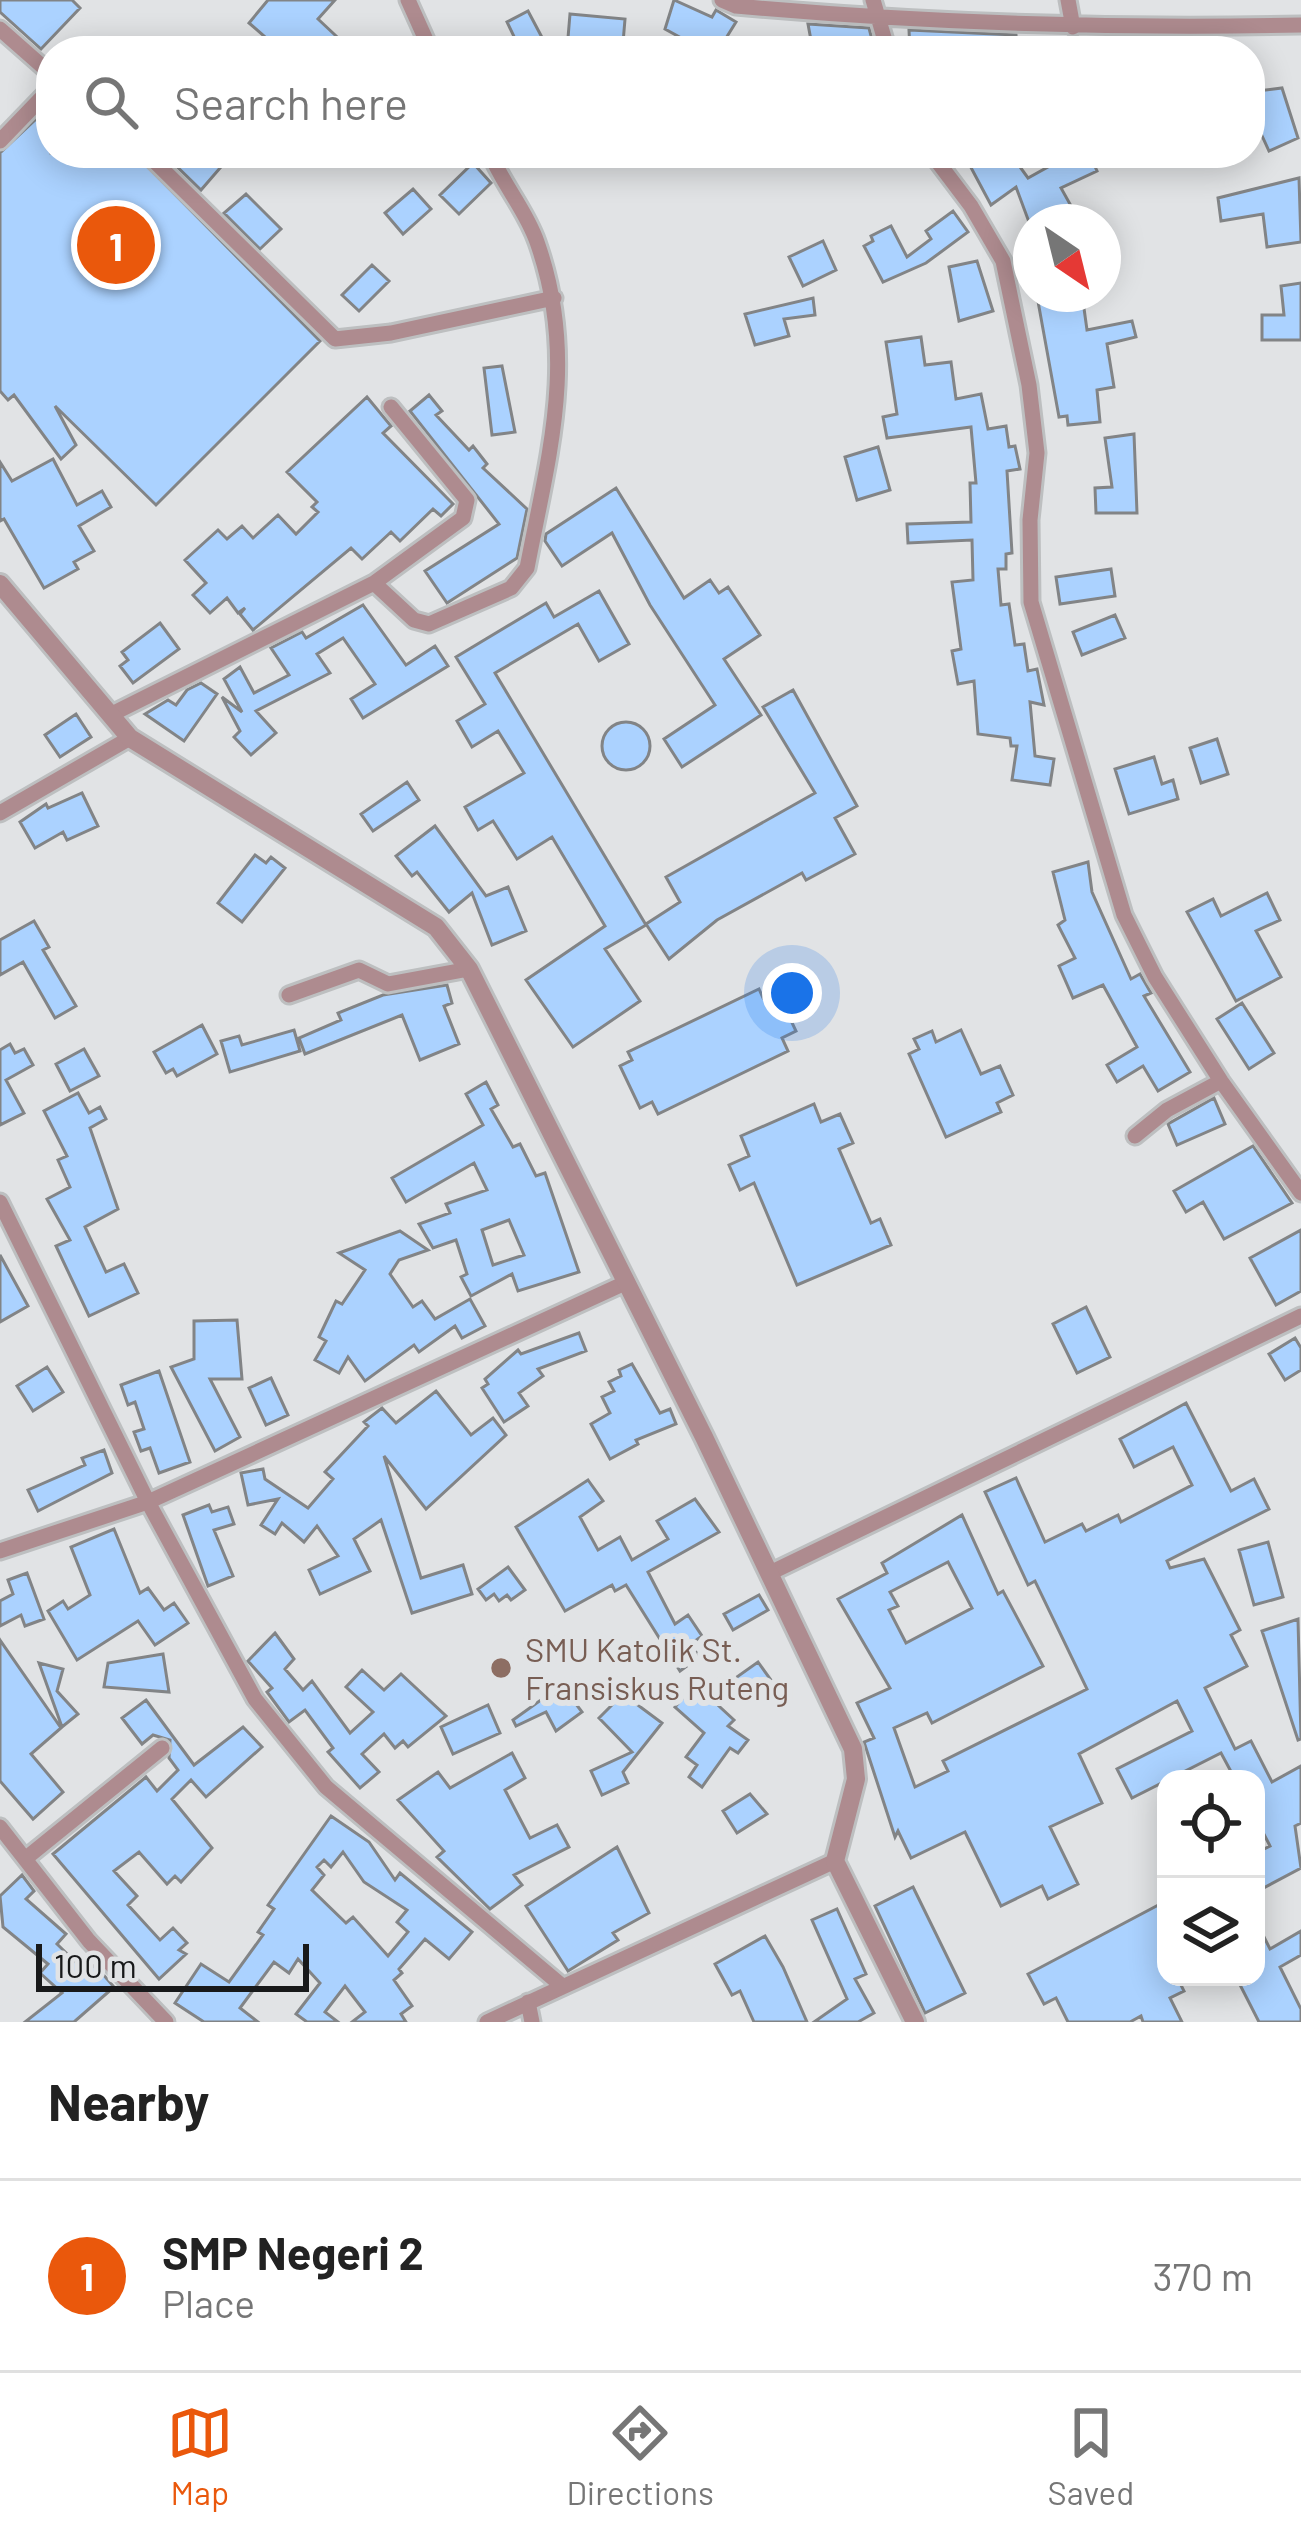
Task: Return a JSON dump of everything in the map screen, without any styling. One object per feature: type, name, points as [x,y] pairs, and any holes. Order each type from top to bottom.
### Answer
[{"type":"street","points":[[408,0],[424,36]]},
{"type":"street","points":[[722,0],[736,6],[877,19],[1073,27],[1301,28]]},
{"type":"street","points":[[873,0],[883,36]]},
{"type":"street","points":[[1068,0],[1073,27]]},
{"type":"street","points":[[0,29],[36,61]]},
{"type":"street","points":[[0,141],[36,104]]},
{"type":"street","points":[[161,168],[335,339],[392,333],[554,298]]},
{"type":"street","points":[[374,583],[414,620],[429,624],[512,588],[524,577],[561,381],[554,298],[530,222],[499,168]]},
{"type":"street","points":[[942,168],[1003,261],[1029,385],[1037,453],[1030,520],[1031,602],[1124,915],[1155,977],[1221,1081],[1301,1193]]},
{"type":"street","points":[[110,715],[374,583],[464,518],[469,505],[391,407]]},
{"type":"street","points":[[0,584],[130,738],[436,926],[470,969],[853,1749],[856,1780],[835,1861],[915,2022]]},
{"type":"street","points":[[0,813],[130,738]]},
{"type":"street","points":[[289,995],[359,970],[388,984],[470,969]]},
{"type":"street","points":[[1135,1136],[1221,1081]]},
{"type":"street","points":[[0,1202],[148,1502],[255,1699],[294,1752],[345,1805],[561,1985]]},
{"type":"street","points":[[0,1551],[148,1502],[625,1283]]},
{"type":"street","points":[[770,1573],[1301,1316]]},
{"type":"street","points":[[25,1859],[162,1748]]},
{"type":"street","points":[[0,1827],[89,1941],[166,2022]]},
{"type":"street","points":[[487,2022],[835,1861]]},
{"type":"street","points":[[527,2002],[532,2022]]},
{"type":"building","points":[[0,0],[72,0],[80,8],[53,36],[36,36],[36,44],[0,12]]},
{"type":"building","points":[[268,0],[335,0],[318,19],[336,36],[264,36],[249,23]]},
{"type":"building","points":[[674,0],[712,17],[716,10],[736,22],[727,36],[678,36],[665,29]]},
{"type":"building","points":[[528,11],[541,36],[514,36],[507,22]]},
{"type":"building","points":[[570,14],[625,19],[624,36],[568,36]]},
{"type":"building","points":[[808,24],[869,28],[871,36],[810,36]]},
{"type":"building","points":[[909,30],[1016,36],[909,36]]},
{"type":"building","points":[[1282,88],[1298,138],[1269,151],[1265,142],[1265,90]]},
{"type":"building","points":[[36,119],[36,168],[149,168],[320,341],[156,505],[55,406],[76,445],[61,459],[14,395],[8,400],[0,391],[0,153]]},
{"type":"building","points":[[178,168],[220,168],[201,190]]},
{"type":"building","points":[[468,168],[478,168],[491,183],[459,214],[440,195]]},
{"type":"building","points":[[971,168],[1021,168],[1028,178],[1046,168],[1097,171],[1061,188],[1070,204],[1022,204],[1016,187],[991,205]]},
{"type":"building","points":[[1299,178],[1301,242],[1267,247],[1263,214],[1221,221],[1218,198]]},
{"type":"building","points":[[413,189],[431,209],[403,234],[385,213]]},
{"type":"building","points":[[246,194],[281,229],[260,249],[224,213]]},
{"type":"building","points":[[953,211],[968,232],[926,263],[883,282],[864,246],[873,241],[871,236],[891,226],[907,257],[931,239],[926,231]]},
{"type":"building","points":[[823,241],[836,270],[803,286],[789,257]]},
{"type":"building","points":[[977,261],[993,311],[959,321],[949,267]]},
{"type":"building","points":[[372,265],[389,281],[359,311],[342,295]]},
{"type":"building","points":[[1301,283],[1301,340],[1262,340],[1262,315],[1284,315],[1281,286]]},
{"type":"building","points":[[813,298],[815,315],[784,319],[789,336],[755,345],[745,314]]},
{"type":"building","points":[[1040,312],[1084,312],[1087,330],[1132,321],[1136,337],[1107,344],[1114,387],[1097,390],[1100,422],[1068,425],[1067,416],[1059,417]]},
{"type":"building","points":[[921,337],[925,365],[951,362],[956,399],[981,394],[988,429],[1006,426],[1009,447],[1015,446],[1020,469],[1007,471],[1012,553],[1006,554],[1006,569],[998,569],[1001,605],[1009,604],[1015,645],[1024,644],[1028,671],[1037,669],[1044,705],[1030,702],[1035,756],[1054,759],[1050,785],[1012,780],[1017,746],[1011,746],[1010,738],[978,734],[974,681],[958,684],[952,651],[961,649],[952,582],[973,580],[972,540],[908,543],[907,524],[971,522],[970,483],[976,483],[971,427],[887,438],[883,417],[897,414],[886,342]]},
{"type":"building","points":[[502,366],[515,432],[492,435],[484,368]]},
{"type":"building","points":[[429,395],[442,411],[436,415],[469,450],[473,446],[487,464],[483,468],[527,509],[517,558],[447,603],[425,571],[499,524],[410,411]]},
{"type":"building","points":[[367,397],[391,426],[383,433],[453,504],[441,516],[433,509],[400,541],[391,532],[362,559],[351,548],[253,630],[240,614],[245,608],[238,613],[227,598],[210,613],[193,595],[206,583],[185,560],[218,530],[227,539],[242,526],[253,538],[278,515],[296,534],[318,512],[312,507],[317,502],[287,472]]},
{"type":"building","points":[[1134,434],[1137,513],[1096,513],[1095,488],[1112,487],[1105,438]]},
{"type":"building","points":[[878,447],[890,490],[857,500],[845,457]]},
{"type":"building","points":[[53,459],[77,505],[102,491],[111,507],[79,526],[94,551],[74,562],[78,569],[44,588],[4,519],[0,521],[0,462],[12,481]]},
{"type":"building","points":[[616,488],[684,598],[710,580],[719,593],[728,587],[760,635],[724,659],[761,715],[682,767],[664,739],[715,705],[650,605],[612,533],[562,566],[545,541],[546,534]]},
{"type":"building","points":[[1111,569],[1115,596],[1060,604],[1056,577]]},
{"type":"building","points":[[599,591],[629,644],[599,661],[578,624],[495,673],[646,925],[605,949],[640,1001],[573,1047],[526,980],[605,926],[552,837],[517,859],[493,821],[478,830],[465,807],[524,773],[498,731],[472,747],[457,721],[485,704],[456,657],[546,603],[554,617]]},
{"type":"building","points":[[363,605],[406,665],[435,646],[448,666],[363,718],[351,699],[375,684],[343,638],[317,654],[330,673],[256,711],[276,733],[251,755],[234,737],[240,731],[222,697],[242,712],[224,679],[240,667],[254,693],[289,675],[271,648],[302,632],[306,638]]},
{"type":"building","points":[[1115,615],[1125,638],[1082,655],[1073,632]]},
{"type":"building","points":[[160,623],[179,649],[133,683],[120,666],[128,660],[122,652]]},
{"type":"building","points":[[201,683],[217,694],[184,741],[145,714],[168,700],[176,705],[187,690]]},
{"type":"building","points":[[793,690],[857,806],[835,818],[855,854],[806,880],[802,873],[717,920],[669,959],[646,924],[680,902],[666,877],[815,793],[763,707]]},
{"type":"building","points":[[76,714],[91,737],[60,757],[45,735]]},
{"type":"building","points":[[626,722],[643,729],[650,746],[643,763],[626,770],[609,763],[602,746],[609,729]]},
{"type":"building","points":[[1217,739],[1228,774],[1201,783],[1190,748]]},
{"type":"building","points":[[1154,757],[1162,784],[1173,780],[1178,799],[1129,814],[1115,769]]},
{"type":"building","points":[[407,782],[419,800],[373,831],[361,814]]},
{"type":"building","points":[[82,793],[98,826],[67,840],[63,832],[35,848],[20,822],[46,804],[48,808]]},
{"type":"building","points":[[435,826],[486,896],[508,887],[526,931],[492,945],[472,893],[449,912],[417,872],[412,876],[396,856]]},
{"type":"building","points":[[255,855],[266,863],[271,857],[285,868],[242,922],[218,903]]},
{"type":"building","points":[[1088,862],[1092,892],[1131,979],[1140,974],[1151,993],[1144,996],[1190,1072],[1158,1091],[1143,1066],[1117,1082],[1107,1065],[1137,1047],[1103,985],[1073,998],[1059,966],[1075,958],[1058,925],[1065,920],[1053,872]]},
{"type":"building","points":[[1267,893],[1280,920],[1256,931],[1281,977],[1236,1001],[1187,912],[1213,899],[1221,916]]},
{"type":"building","points":[[34,921],[49,947],[43,950],[76,1006],[55,1018],[23,962],[0,975],[0,940]]},
{"type":"building","points":[[447,985],[452,1003],[444,1006],[459,1044],[420,1060],[402,1015],[305,1054],[299,1038],[341,1020],[338,1013],[383,995]]},
{"type":"building","points":[[759,989],[763,998],[777,991],[796,1031],[782,1038],[788,1051],[658,1114],[652,1102],[640,1108],[620,1066],[632,1060],[628,1052]]},
{"type":"building","points":[[1242,1003],[1274,1053],[1249,1069],[1217,1019]]},
{"type":"building","points":[[202,1025],[217,1054],[177,1076],[173,1069],[166,1073],[154,1052]]},
{"type":"building","points":[[294,1030],[300,1051],[230,1072],[221,1041],[239,1036],[242,1045]]},
{"type":"building","points":[[961,1030],[981,1074],[1000,1066],[1013,1095],[997,1103],[1001,1112],[946,1137],[909,1054],[919,1049],[914,1039],[932,1031],[936,1042]]},
{"type":"building","points":[[10,1044],[15,1053],[24,1049],[33,1065],[6,1080],[24,1113],[0,1125],[0,1050]]},
{"type":"building","points":[[84,1049],[99,1076],[70,1091],[56,1064]]},
{"type":"building","points":[[486,1082],[498,1105],[491,1109],[513,1147],[520,1144],[536,1176],[545,1173],[579,1272],[518,1291],[512,1274],[471,1296],[461,1277],[467,1274],[456,1240],[433,1248],[419,1224],[450,1213],[446,1204],[487,1190],[474,1163],[406,1202],[392,1178],[483,1125],[466,1094]],"holes":[[[509,1220],[524,1255],[493,1265],[482,1230]]]},
{"type":"building","points":[[78,1093],[89,1113],[100,1107],[106,1119],[90,1128],[118,1209],[85,1227],[106,1272],[124,1264],[138,1293],[89,1316],[56,1246],[70,1240],[47,1199],[70,1187],[58,1160],[67,1156],[44,1111]]},
{"type":"building","points":[[1214,1098],[1225,1124],[1177,1145],[1168,1124]]},
{"type":"building","points":[[814,1104],[821,1122],[840,1114],[853,1143],[839,1149],[871,1223],[880,1219],[891,1245],[797,1285],[754,1183],[740,1190],[729,1165],[749,1156],[741,1136]]},
{"type":"building","points":[[1253,1146],[1292,1203],[1224,1239],[1203,1202],[1186,1212],[1174,1191]]},
{"type":"building","points":[[1301,1230],[1301,1291],[1276,1305],[1250,1258]]},
{"type":"building","points":[[400,1231],[428,1250],[399,1260],[390,1274],[413,1307],[422,1301],[435,1319],[470,1299],[485,1326],[462,1338],[455,1326],[419,1352],[414,1345],[365,1381],[348,1357],[339,1373],[315,1360],[326,1341],[319,1337],[336,1301],[342,1304],[365,1270],[339,1253]]},
{"type":"building","points":[[0,1255],[28,1306],[0,1322]]},
{"type":"building","points":[[1086,1307],[1110,1357],[1077,1373],[1053,1324]]},
{"type":"building","points":[[237,1320],[242,1379],[210,1379],[240,1437],[215,1451],[171,1367],[194,1359],[194,1321]]},
{"type":"building","points":[[579,1333],[586,1351],[538,1369],[543,1376],[519,1393],[528,1406],[504,1422],[482,1388],[488,1384],[485,1379],[518,1350],[521,1354]]},
{"type":"building","points":[[1295,1338],[1301,1348],[1301,1370],[1285,1380],[1269,1354]]},
{"type":"building","points":[[632,1364],[660,1413],[670,1409],[676,1424],[636,1440],[638,1444],[610,1459],[591,1424],[610,1413],[602,1397],[614,1391],[609,1382],[621,1376],[619,1370]]},
{"type":"building","points":[[47,1367],[63,1392],[33,1411],[17,1386]]},
{"type":"building","points":[[159,1371],[190,1462],[159,1473],[150,1448],[141,1451],[134,1432],[144,1429],[135,1402],[128,1405],[121,1385]]},
{"type":"building","points":[[271,1378],[288,1415],[266,1425],[249,1388]]},
{"type":"building","points":[[436,1391],[471,1435],[493,1418],[506,1435],[426,1509],[384,1456],[421,1578],[463,1565],[472,1594],[412,1613],[381,1520],[354,1539],[370,1571],[320,1594],[309,1570],[338,1556],[317,1526],[304,1542],[282,1523],[275,1534],[261,1525],[278,1499],[248,1505],[241,1473],[263,1469],[265,1479],[308,1508],[333,1479],[325,1472],[368,1426],[364,1422],[382,1408],[396,1423]]},
{"type":"building","points":[[1186,1403],[1231,1491],[1254,1479],[1269,1509],[1167,1561],[1170,1568],[1204,1559],[1240,1630],[1231,1635],[1247,1666],[1205,1688],[1235,1749],[1251,1741],[1272,1782],[1301,1766],[1301,1823],[1295,1826],[1301,1868],[1265,1887],[1265,1848],[1270,1846],[1265,1836],[1265,1770],[1230,1770],[1221,1753],[1187,1770],[1157,1770],[1157,1785],[1132,1798],[1117,1769],[1192,1731],[1177,1701],[1079,1754],[1102,1803],[1050,1827],[1078,1884],[1048,1899],[1042,1886],[1001,1906],[965,1832],[911,1858],[898,1831],[895,1837],[864,1742],[874,1738],[857,1703],[890,1688],[838,1599],[887,1573],[882,1563],[962,1515],[998,1594],[1003,1591],[1043,1666],[932,1723],[927,1713],[894,1728],[915,1787],[948,1771],[943,1761],[1087,1689],[1035,1581],[1028,1585],[985,1492],[1016,1478],[1045,1542],[1082,1524],[1086,1531],[1118,1515],[1121,1522],[1192,1485],[1173,1447],[1134,1467],[1120,1439]],"holes":[[[948,1562],[972,1608],[906,1643],[889,1610],[898,1606],[890,1592]]]},
{"type":"building","points":[[104,1450],[112,1473],[38,1511],[28,1490],[85,1465],[82,1458]]},
{"type":"building","points":[[588,1480],[603,1501],[580,1517],[598,1550],[620,1537],[632,1560],[668,1539],[657,1521],[695,1499],[719,1532],[648,1572],[675,1624],[688,1615],[702,1636],[691,1644],[699,1657],[680,1671],[626,1585],[615,1591],[612,1585],[565,1611],[516,1527]]},
{"type":"building","points":[[209,1505],[212,1512],[228,1507],[234,1524],[214,1530],[233,1576],[208,1586],[183,1515]]},
{"type":"building","points":[[114,1529],[140,1593],[148,1588],[164,1610],[174,1603],[188,1623],[155,1645],[138,1621],[77,1660],[48,1611],[63,1601],[68,1609],[90,1595],[71,1547]]},
{"type":"building","points":[[1268,1542],[1283,1597],[1254,1605],[1239,1550]]},
{"type":"building","points":[[508,1567],[525,1590],[511,1600],[507,1595],[499,1601],[494,1594],[486,1600],[478,1589]]},
{"type":"building","points":[[27,1573],[44,1619],[25,1626],[21,1615],[0,1626],[0,1601],[13,1594],[8,1580]]},
{"type":"building","points":[[759,1595],[768,1610],[733,1630],[724,1614]]},
{"type":"building","points":[[1298,1619],[1301,1739],[1298,1740],[1262,1631]]},
{"type":"building","points":[[275,1633],[294,1659],[285,1669],[303,1690],[312,1681],[350,1733],[373,1712],[346,1687],[362,1670],[384,1690],[401,1674],[446,1716],[408,1747],[403,1741],[395,1748],[384,1734],[362,1754],[379,1772],[360,1788],[328,1752],[333,1748],[305,1710],[289,1722],[267,1692],[272,1688],[248,1661]]},
{"type":"building","points":[[0,1640],[61,1728],[31,1754],[63,1792],[33,1819],[0,1781]]},
{"type":"building","points":[[163,1654],[169,1692],[104,1687],[108,1663]]},
{"type":"building","points":[[758,1662],[773,1683],[749,1700],[734,1679]]},
{"type":"building","points":[[39,1663],[63,1669],[57,1691],[78,1714],[62,1727]]},
{"type":"building","points":[[695,1684],[734,1720],[728,1726],[748,1740],[738,1753],[730,1748],[702,1787],[689,1777],[697,1765],[686,1757],[704,1733],[675,1707]]},
{"type":"building","points":[[552,1692],[557,1699],[567,1692],[582,1712],[556,1731],[546,1712],[516,1726],[513,1720]]},
{"type":"building","points":[[623,1694],[662,1723],[623,1772],[628,1783],[602,1795],[591,1771],[632,1752],[599,1718]]},
{"type":"building","points":[[146,1700],[194,1765],[243,1727],[262,1747],[206,1797],[191,1780],[172,1799],[212,1848],[181,1882],[175,1876],[167,1884],[139,1852],[114,1871],[137,1896],[128,1905],[160,1940],[173,1928],[187,1943],[179,1950],[186,1954],[159,1979],[53,1854],[146,1777],[157,1791],[178,1770],[169,1758],[170,1740],[153,1735],[142,1744],[122,1718]]},
{"type":"building","points":[[488,1705],[500,1733],[453,1754],[441,1727]]},
{"type":"building","points":[[512,1753],[525,1778],[505,1790],[530,1838],[557,1825],[569,1847],[514,1875],[522,1885],[490,1909],[437,1857],[444,1851],[398,1800],[438,1772],[450,1788]]},
{"type":"building","points":[[750,1794],[767,1814],[737,1833],[723,1811]]},
{"type":"building","points":[[331,1816],[369,1842],[395,1880],[400,1873],[472,1932],[449,1959],[425,1939],[399,1969],[402,1973],[394,1980],[412,2006],[401,2014],[406,2022],[352,2022],[365,2012],[345,1986],[325,2012],[338,2022],[307,2022],[296,2014],[320,1983],[298,1959],[289,1973],[274,1962],[240,2008],[258,2022],[204,2022],[175,2003],[201,1964],[229,1982],[263,1935],[258,1932],[274,1909],[268,1905]],"holes":[[[343,1852],[364,1882],[407,1910],[397,1922],[408,1932],[388,1956],[353,1917],[346,1923],[312,1890],[324,1875],[317,1867],[324,1860],[331,1867]]]},
{"type":"building","points":[[617,1847],[649,1913],[613,1933],[618,1940],[568,1971],[526,1906]]},
{"type":"building","points":[[22,1875],[34,1891],[26,1899],[66,1934],[57,1944],[86,1972],[95,1965],[114,1987],[74,2022],[25,2022],[62,1993],[40,1973],[48,1964],[3,1927],[0,1896]]},
{"type":"building","points":[[913,1887],[965,1993],[925,2013],[875,1906]]},
{"type":"building","points":[[1157,1906],[1157,1986],[1182,1986],[1184,1991],[1170,1998],[1182,2022],[1143,2022],[1141,2016],[1130,2022],[1068,2022],[1056,1998],[1044,2004],[1028,1974]]},
{"type":"building","points":[[837,1909],[866,1974],[855,1979],[874,2013],[858,2022],[814,2022],[847,1999],[812,1920]]},
{"type":"building","points":[[1301,1931],[1301,1955],[1280,1967],[1301,2009],[1301,2022],[1259,2022],[1241,1986],[1265,1986],[1265,1939],[1270,1949]]},
{"type":"building","points":[[765,1936],[807,2022],[754,2022],[740,1991],[732,1995],[715,1964]]},
{"type":"place","name":"SMP Negeri 2","points":[[116,245]]},
{"type":"place","name":"SMU Katolik St. Fransiskus Ruteng","points":[[501,1668]]}]
